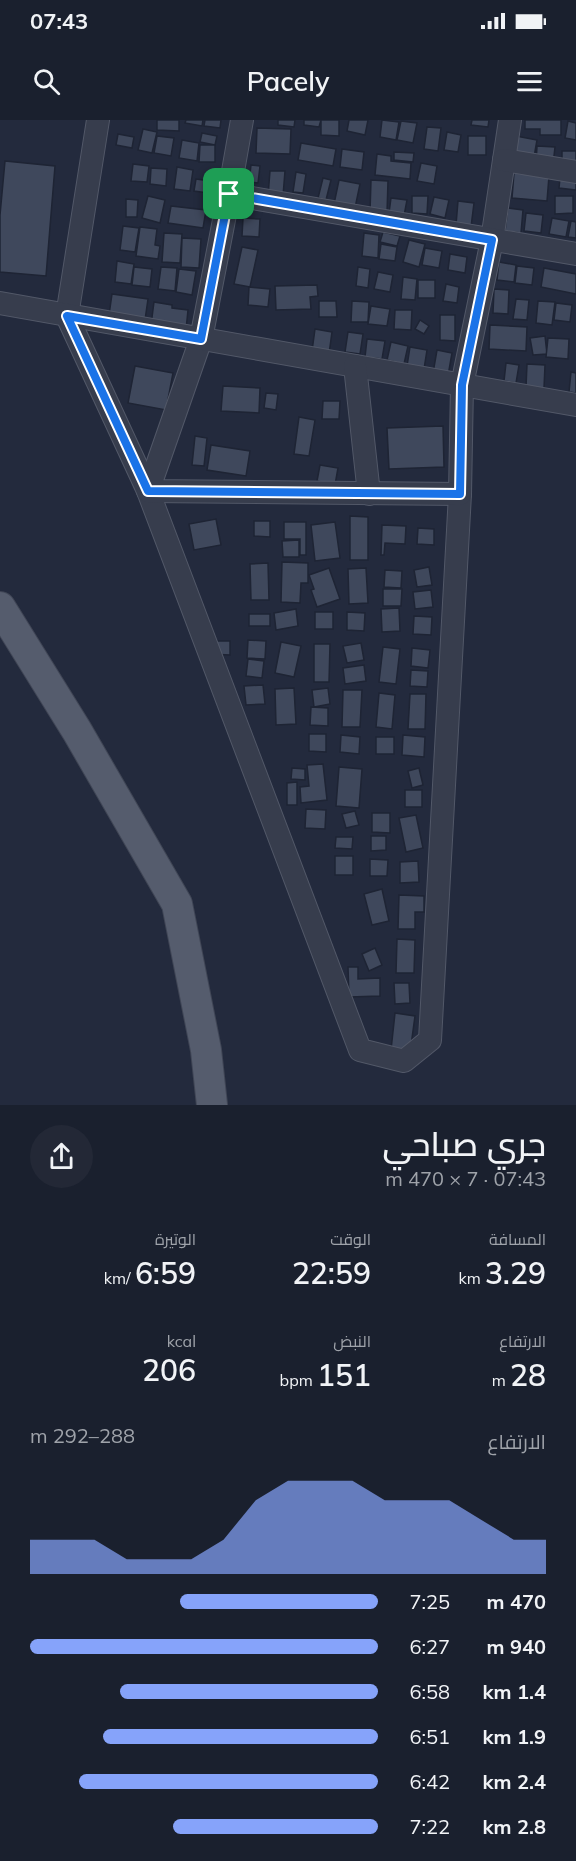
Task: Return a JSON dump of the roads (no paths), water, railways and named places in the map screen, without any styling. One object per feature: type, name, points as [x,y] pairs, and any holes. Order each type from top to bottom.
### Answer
[{"type":"main road","points":[[0,607],[77,731],[177,904],[206,1050],[212,1105]]},
{"type":"street","points":[[98,120],[67,316],[148,491],[360,1050],[404,1061],[430,1040],[460,494],[462,385],[492,240],[510,120]]},
{"type":"street","points":[[148,491],[201,339],[242,120]]},
{"type":"street","points":[[504,160],[576,172]]},
{"type":"street","points":[[229,194],[576,254]]},
{"type":"street","points":[[0,303],[576,405]]},
{"type":"street","points":[[355,366],[369,494]]},
{"type":"street","points":[[148,491],[460,494]]}]
